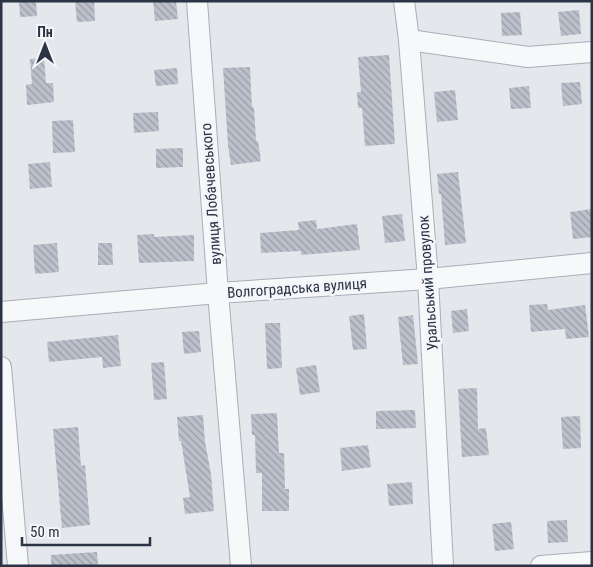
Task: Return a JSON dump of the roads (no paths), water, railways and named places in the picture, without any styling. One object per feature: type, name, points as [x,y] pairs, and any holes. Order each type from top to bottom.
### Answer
[{"type":"street","name":"вулиця Лобачевського","points":[[197,1],[218,293],[241,566]]},
{"type":"street","name":"Уральський провулок","points":[[404,1],[410,40],[428,279],[443,566]]},
{"type":"street","points":[[410,40],[528,57],[592,52]]},
{"type":"street","name":"Волгоградська вулиця","points":[[1,312],[218,293],[428,279],[592,263]]},
{"type":"street","points":[[1,368],[18,566]]},
{"type":"street","points":[[541,566],[592,562]]}]
